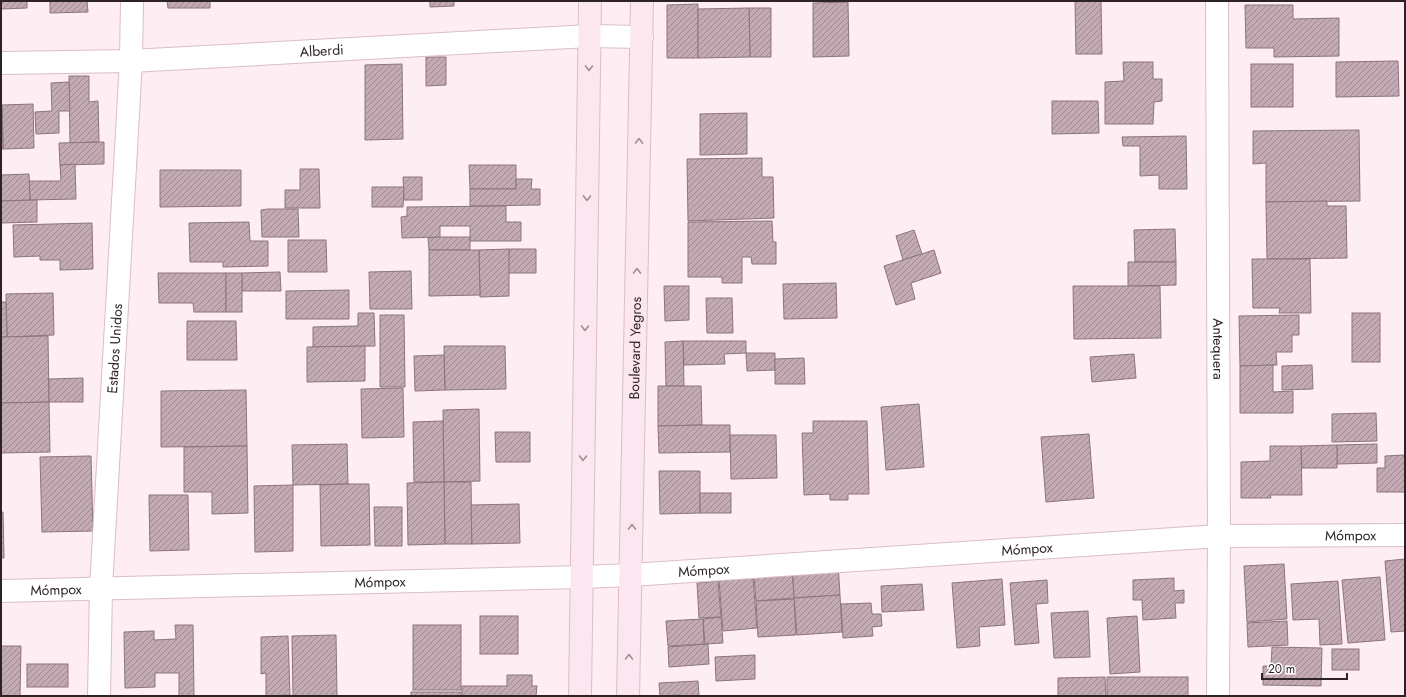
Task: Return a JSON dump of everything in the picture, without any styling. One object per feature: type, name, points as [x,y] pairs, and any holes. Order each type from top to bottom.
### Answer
[{"type":"main road","points":[[580,696],[590,1]]},
{"type":"main road","name":"Boulevard Yegros","points":[[628,696],[642,1]]},
{"type":"street","name":"Estados Unidos","points":[[99,696],[101,588],[131,61],[132,1]]},
{"type":"street","name":"Antequera","points":[[1217,1],[1219,536],[1218,696]]},
{"type":"street","name":"Alberdi","points":[[1,63],[131,61],[589,36],[642,37]]},
{"type":"street","name":"Mómpox","points":[[1,591],[582,577],[1219,536],[1405,535]]},
{"type":"building","points":[[1,1],[27,1],[27,8],[1,9]]},
{"type":"building","points":[[50,1],[87,1],[88,12],[50,13]]},
{"type":"building","points":[[167,1],[210,1],[210,8],[168,8]]},
{"type":"building","points":[[430,1],[454,1],[454,6],[430,7]]},
{"type":"building","points":[[1075,1],[1101,1],[1102,54],[1076,54]]},
{"type":"building","points":[[848,2],[849,56],[813,57],[813,3]]},
{"type":"building","points":[[698,4],[698,58],[667,58],[667,5]]},
{"type":"building","points":[[1245,5],[1293,5],[1293,19],[1339,18],[1339,56],[1274,57],[1274,48],[1246,48]]},
{"type":"building","points":[[749,8],[771,8],[771,57],[750,57]]},
{"type":"building","points":[[749,8],[750,57],[698,58],[698,9]]},
{"type":"building","points":[[426,57],[446,57],[446,85],[426,86]]},
{"type":"building","points":[[1398,61],[1399,96],[1336,97],[1336,62]]},
{"type":"building","points":[[1123,62],[1153,62],[1153,79],[1162,79],[1162,101],[1154,102],[1153,124],[1105,124],[1105,82],[1124,81]]},
{"type":"building","points":[[402,64],[403,139],[365,140],[365,65]]},
{"type":"building","points":[[1251,64],[1293,64],[1293,107],[1251,107]]},
{"type":"building","points":[[69,76],[89,76],[89,102],[98,101],[99,142],[70,143]]},
{"type":"building","points":[[69,82],[70,111],[59,111],[59,133],[36,134],[35,112],[52,111],[51,83]]},
{"type":"building","points":[[1052,101],[1098,101],[1099,133],[1052,134]]},
{"type":"building","points":[[33,104],[34,148],[3,149],[2,105]]},
{"type":"building","points":[[2,107],[3,149],[1,149]]},
{"type":"building","points":[[747,113],[747,154],[700,155],[700,114]]},
{"type":"building","points":[[1359,130],[1360,201],[1266,202],[1266,163],[1253,164],[1253,131]]},
{"type":"building","points":[[1186,136],[1187,189],[1159,189],[1159,175],[1140,176],[1140,146],[1123,146],[1122,137]]},
{"type":"building","points":[[104,142],[104,164],[60,165],[59,143]]},
{"type":"building","points":[[762,158],[762,177],[773,177],[774,218],[688,221],[687,159]]},
{"type":"building","points":[[75,164],[76,199],[30,200],[29,181],[61,181],[60,165]]},
{"type":"building","points":[[469,165],[516,165],[516,189],[470,189]]},
{"type":"building","points":[[300,169],[319,169],[320,208],[285,208],[285,190],[300,190]]},
{"type":"building","points":[[160,170],[241,170],[241,206],[160,207]]},
{"type":"building","points":[[29,174],[30,200],[1,201],[1,175]]},
{"type":"building","points":[[403,177],[422,177],[422,200],[404,200]]},
{"type":"building","points":[[516,179],[532,179],[531,189],[540,189],[540,205],[470,206],[470,189],[516,189]]},
{"type":"building","points":[[372,187],[404,187],[403,207],[372,207]]},
{"type":"building","points":[[37,200],[37,222],[1,223],[1,201]]},
{"type":"building","points":[[1327,201],[1327,206],[1346,206],[1347,258],[1267,259],[1266,202]]},
{"type":"building","points":[[506,206],[506,222],[521,222],[521,241],[470,241],[470,226],[440,226],[440,237],[402,238],[401,217],[407,216],[407,207]]},
{"type":"building","points":[[298,209],[299,237],[262,237],[261,210]]},
{"type":"building","points":[[772,221],[773,242],[776,242],[776,264],[752,264],[751,257],[742,257],[742,283],[722,283],[722,277],[688,277],[688,222]]},
{"type":"building","points":[[249,222],[250,241],[268,241],[268,266],[223,267],[223,262],[190,262],[189,223]]},
{"type":"building","points":[[92,223],[93,269],[60,270],[60,260],[40,260],[40,256],[14,257],[13,225]]},
{"type":"building","points":[[1175,229],[1176,262],[1135,262],[1134,230]]},
{"type":"building","points":[[914,230],[922,254],[903,260],[896,236]]},
{"type":"building","points":[[470,237],[470,250],[429,250],[428,238]]},
{"type":"building","points":[[288,240],[326,240],[327,272],[288,272]]},
{"type":"building","points":[[509,249],[536,249],[536,273],[508,273]]},
{"type":"building","points":[[509,249],[509,296],[480,297],[479,250]]},
{"type":"building","points":[[429,250],[479,250],[480,295],[429,296]]},
{"type":"building","points":[[934,250],[941,273],[911,283],[915,299],[896,305],[884,266]]},
{"type":"building","points":[[1252,259],[1310,259],[1311,313],[1279,313],[1280,308],[1253,308]]},
{"type":"building","points":[[1128,262],[1176,262],[1176,285],[1128,286]]},
{"type":"building","points":[[411,271],[412,309],[370,309],[369,272]]},
{"type":"building","points":[[280,272],[281,291],[242,291],[242,273]]},
{"type":"building","points":[[158,273],[226,273],[226,312],[194,312],[193,303],[159,303]]},
{"type":"building","points":[[226,273],[242,273],[242,312],[226,312]]},
{"type":"building","points":[[836,283],[837,318],[784,319],[783,284]]},
{"type":"building","points":[[664,286],[689,286],[689,320],[665,321]]},
{"type":"building","points":[[1073,286],[1160,286],[1161,338],[1074,339]]},
{"type":"building","points":[[349,290],[349,319],[286,319],[286,291]]},
{"type":"building","points":[[53,293],[54,335],[7,337],[6,294]]},
{"type":"building","points":[[706,298],[732,298],[733,333],[707,333]]},
{"type":"building","points":[[1,302],[6,302],[7,337],[1,337]]},
{"type":"building","points":[[358,313],[374,313],[375,346],[313,347],[313,327],[358,326]]},
{"type":"building","points":[[1352,313],[1380,313],[1380,362],[1352,362]]},
{"type":"building","points":[[380,315],[404,315],[405,387],[380,387]]},
{"type":"building","points":[[1299,315],[1299,335],[1292,335],[1292,352],[1276,352],[1277,365],[1240,366],[1239,316]]},
{"type":"building","points":[[187,321],[236,321],[237,360],[187,360]]},
{"type":"building","points":[[48,336],[49,402],[1,403],[1,337]]},
{"type":"building","points":[[683,341],[746,341],[746,353],[724,354],[725,364],[684,365]]},
{"type":"building","points":[[683,341],[684,386],[666,386],[665,342]]},
{"type":"building","points":[[365,346],[365,381],[307,382],[307,347]]},
{"type":"building","points":[[444,346],[505,346],[506,389],[445,390]]},
{"type":"building","points":[[746,353],[775,353],[775,370],[747,371]]},
{"type":"building","points":[[1134,354],[1136,378],[1092,382],[1090,357]]},
{"type":"building","points":[[444,355],[445,390],[415,391],[414,356]]},
{"type":"building","points":[[804,358],[805,384],[775,384],[775,359]]},
{"type":"building","points":[[1273,365],[1273,392],[1293,391],[1293,413],[1240,413],[1240,366]]},
{"type":"building","points":[[1312,365],[1313,389],[1282,390],[1282,366]]},
{"type":"building","points":[[83,378],[83,402],[49,402],[49,379]]},
{"type":"building","points":[[658,386],[701,386],[702,425],[658,426]]},
{"type":"building","points":[[403,388],[404,437],[362,438],[361,389]]},
{"type":"building","points":[[246,390],[247,446],[161,447],[161,391]]},
{"type":"building","points":[[49,402],[50,452],[1,453],[1,403]]},
{"type":"building","points":[[919,404],[924,467],[886,470],[881,407]]},
{"type":"building","points":[[479,409],[480,481],[444,482],[443,410]]},
{"type":"building","points":[[1376,413],[1377,441],[1332,442],[1332,414]]},
{"type":"building","points":[[443,421],[444,482],[414,482],[413,422]]},
{"type":"building","points":[[813,421],[867,421],[869,494],[848,494],[848,500],[830,500],[830,494],[804,495],[802,433],[813,433]]},
{"type":"building","points":[[730,425],[730,452],[659,453],[658,426]]},
{"type":"building","points":[[495,432],[530,432],[530,462],[496,462]]},
{"type":"building","points":[[1089,434],[1094,498],[1046,502],[1041,437]]},
{"type":"building","points":[[730,435],[776,435],[777,478],[731,479]]},
{"type":"building","points":[[347,444],[348,484],[293,485],[292,445]]},
{"type":"building","points":[[1377,444],[1377,463],[1337,464],[1337,445]]},
{"type":"building","points":[[1337,445],[1337,468],[1302,468],[1301,446]]},
{"type":"building","points":[[247,446],[248,513],[212,514],[212,492],[184,492],[184,447]]},
{"type":"building","points":[[1270,446],[1301,446],[1302,495],[1270,495],[1271,498],[1241,498],[1241,462],[1270,461]]},
{"type":"building","points":[[1405,455],[1405,492],[1377,492],[1377,468],[1385,468],[1385,456]]},
{"type":"building","points":[[91,456],[93,531],[42,532],[40,457]]},
{"type":"building","points":[[659,471],[700,471],[700,513],[660,514]]},
{"type":"building","points":[[444,482],[471,482],[472,544],[445,544]]},
{"type":"building","points":[[444,482],[445,544],[408,545],[407,483]]},
{"type":"building","points":[[369,484],[370,545],[321,546],[320,485]]},
{"type":"building","points":[[293,485],[293,551],[255,552],[254,486]]},
{"type":"building","points":[[700,493],[731,493],[731,513],[700,513]]},
{"type":"building","points":[[149,495],[188,495],[189,550],[150,551]]},
{"type":"building","points":[[519,504],[520,543],[472,544],[471,505]]},
{"type":"building","points":[[374,507],[402,507],[402,546],[375,546]]},
{"type":"building","points":[[1,512],[3,512],[4,558],[1,558]]},
{"type":"building","points":[[1405,559],[1405,631],[1391,632],[1385,561]]},
{"type":"building","points":[[838,563],[840,595],[794,598],[792,566]]},
{"type":"building","points":[[1284,564],[1287,619],[1247,622],[1244,566]]},
{"type":"building","points":[[792,568],[794,598],[756,601],[754,577]]},
{"type":"building","points":[[1380,577],[1385,640],[1348,643],[1342,580]]},
{"type":"building","points":[[753,578],[757,628],[723,631],[719,580]]},
{"type":"building","points":[[1174,578],[1174,591],[1184,590],[1184,603],[1175,603],[1176,618],[1143,620],[1142,600],[1133,600],[1133,580]]},
{"type":"building","points":[[1002,579],[1005,625],[979,627],[980,646],[957,648],[952,583]]},
{"type":"building","points":[[1047,580],[1048,603],[1036,604],[1039,643],[1015,645],[1010,583]]},
{"type":"building","points":[[718,581],[721,617],[699,618],[697,583]]},
{"type":"building","points":[[1338,581],[1342,644],[1320,645],[1319,619],[1293,620],[1291,584]]},
{"type":"building","points":[[922,584],[924,610],[882,612],[881,586]]},
{"type":"building","points":[[840,595],[842,632],[797,635],[794,598]]},
{"type":"building","points":[[794,599],[796,635],[758,637],[756,601]]},
{"type":"building","points":[[871,603],[872,614],[881,614],[882,626],[872,627],[873,636],[843,638],[841,604]]},
{"type":"building","points":[[1088,611],[1090,657],[1054,658],[1051,613]]},
{"type":"building","points":[[480,616],[518,616],[518,654],[480,654]]},
{"type":"building","points":[[1137,616],[1140,672],[1110,674],[1107,618]]},
{"type":"building","points":[[721,617],[723,643],[705,644],[703,619]]},
{"type":"building","points":[[703,619],[704,644],[668,646],[666,621]]},
{"type":"building","points":[[1287,621],[1288,645],[1248,647],[1247,623]]},
{"type":"building","points":[[175,625],[193,625],[194,696],[179,696],[179,673],[155,673],[155,687],[125,688],[124,632],[154,631],[154,640],[176,639]]},
{"type":"building","points":[[413,625],[461,625],[461,690],[413,690]]},
{"type":"building","points":[[336,635],[337,696],[293,696],[292,636]]},
{"type":"building","points":[[288,636],[290,695],[266,696],[266,673],[261,674],[261,637]]},
{"type":"building","points":[[708,644],[709,664],[669,667],[668,647]]},
{"type":"building","points":[[1,646],[21,646],[20,696],[1,696]]},
{"type":"building","points":[[1272,647],[1322,648],[1321,686],[1263,685],[1263,666],[1271,666]]},
{"type":"building","points":[[1332,649],[1359,649],[1359,670],[1332,670]]},
{"type":"building","points":[[755,655],[755,679],[716,681],[715,657]]},
{"type":"building","points":[[27,664],[68,664],[68,687],[27,687]]},
{"type":"building","points":[[507,675],[532,675],[532,686],[537,686],[536,696],[462,696],[462,686],[507,686]]},
{"type":"building","points":[[1105,677],[1106,696],[1058,696],[1058,678]]},
{"type":"building","points":[[1107,677],[1188,677],[1188,696],[1107,696]]},
{"type":"building","points":[[698,681],[699,696],[660,696],[659,683]]},
{"type":"building","points":[[411,692],[461,692],[461,696],[411,696]]}]
